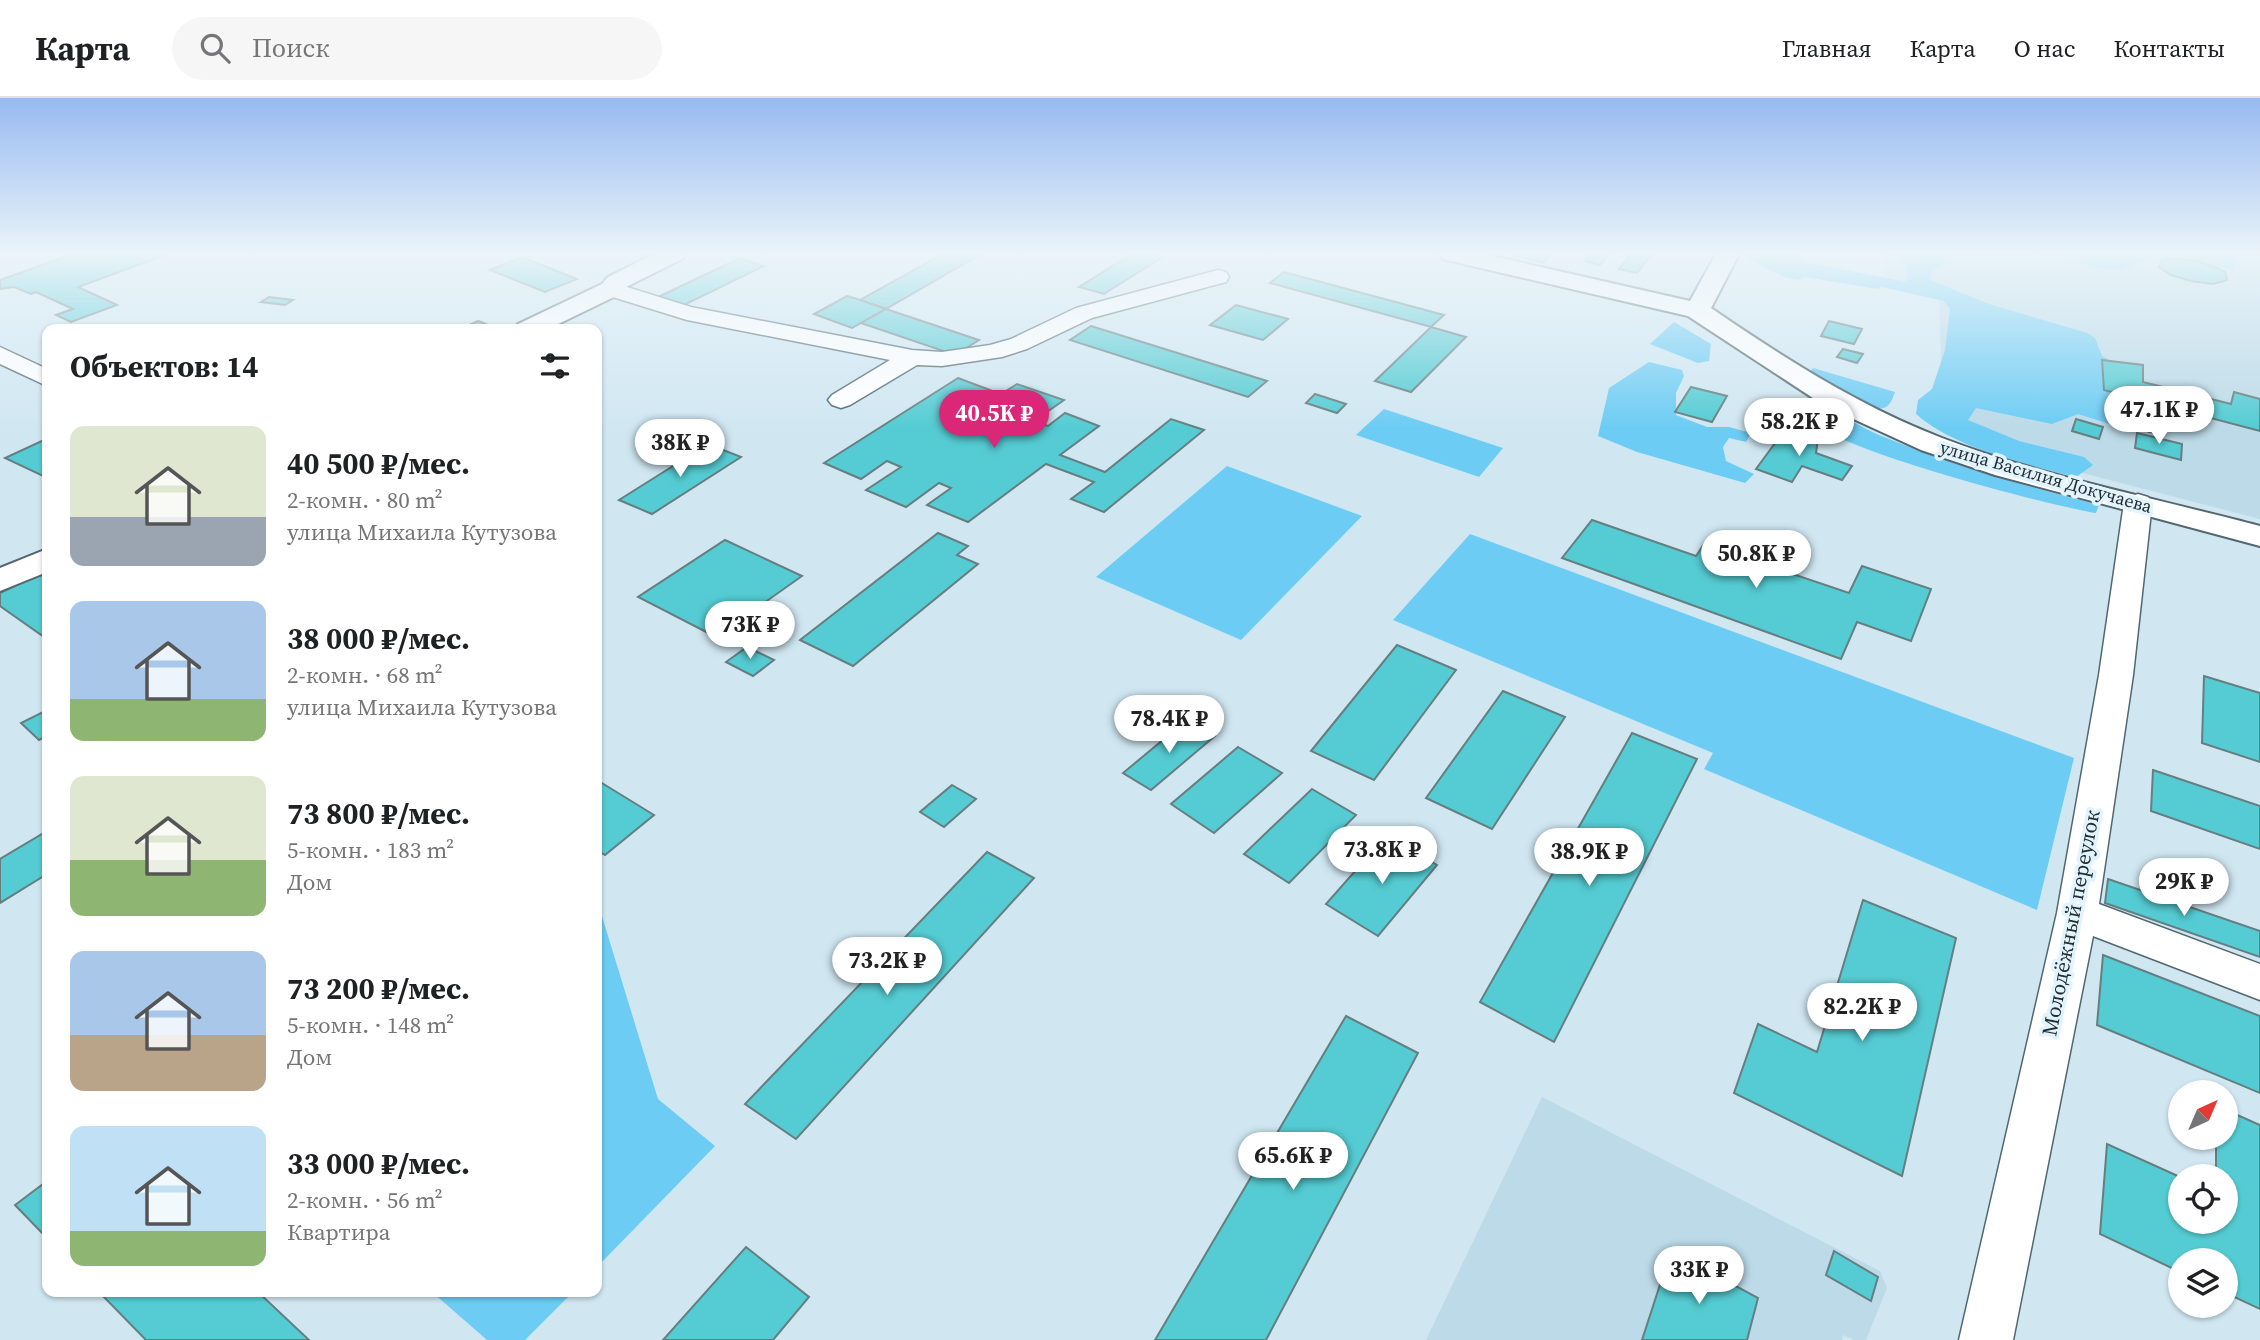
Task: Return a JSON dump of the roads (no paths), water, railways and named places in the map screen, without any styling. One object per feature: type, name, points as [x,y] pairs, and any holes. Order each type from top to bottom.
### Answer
[{"type":"street","points":[[538,324],[563,312]]},
{"type":"street","points":[[684,312],[912,357],[942,359],[993,352],[1019,344],[1088,312]]},
{"type":"street","name":"улица Василия Докучаева","points":[[1701,312],[1835,400],[1898,430],[2006,469],[2260,536]]},
{"type":"street","points":[[0,354],[42,376]]},
{"type":"street","points":[[841,400],[912,357]]},
{"type":"street","name":"Молодёжный переулок","points":[[1986,1340],[2077,913],[2116,675],[2137,503]]},
{"type":"street","points":[[0,581],[42,561]]},
{"type":"street","points":[[2077,913],[2260,982]]}]
